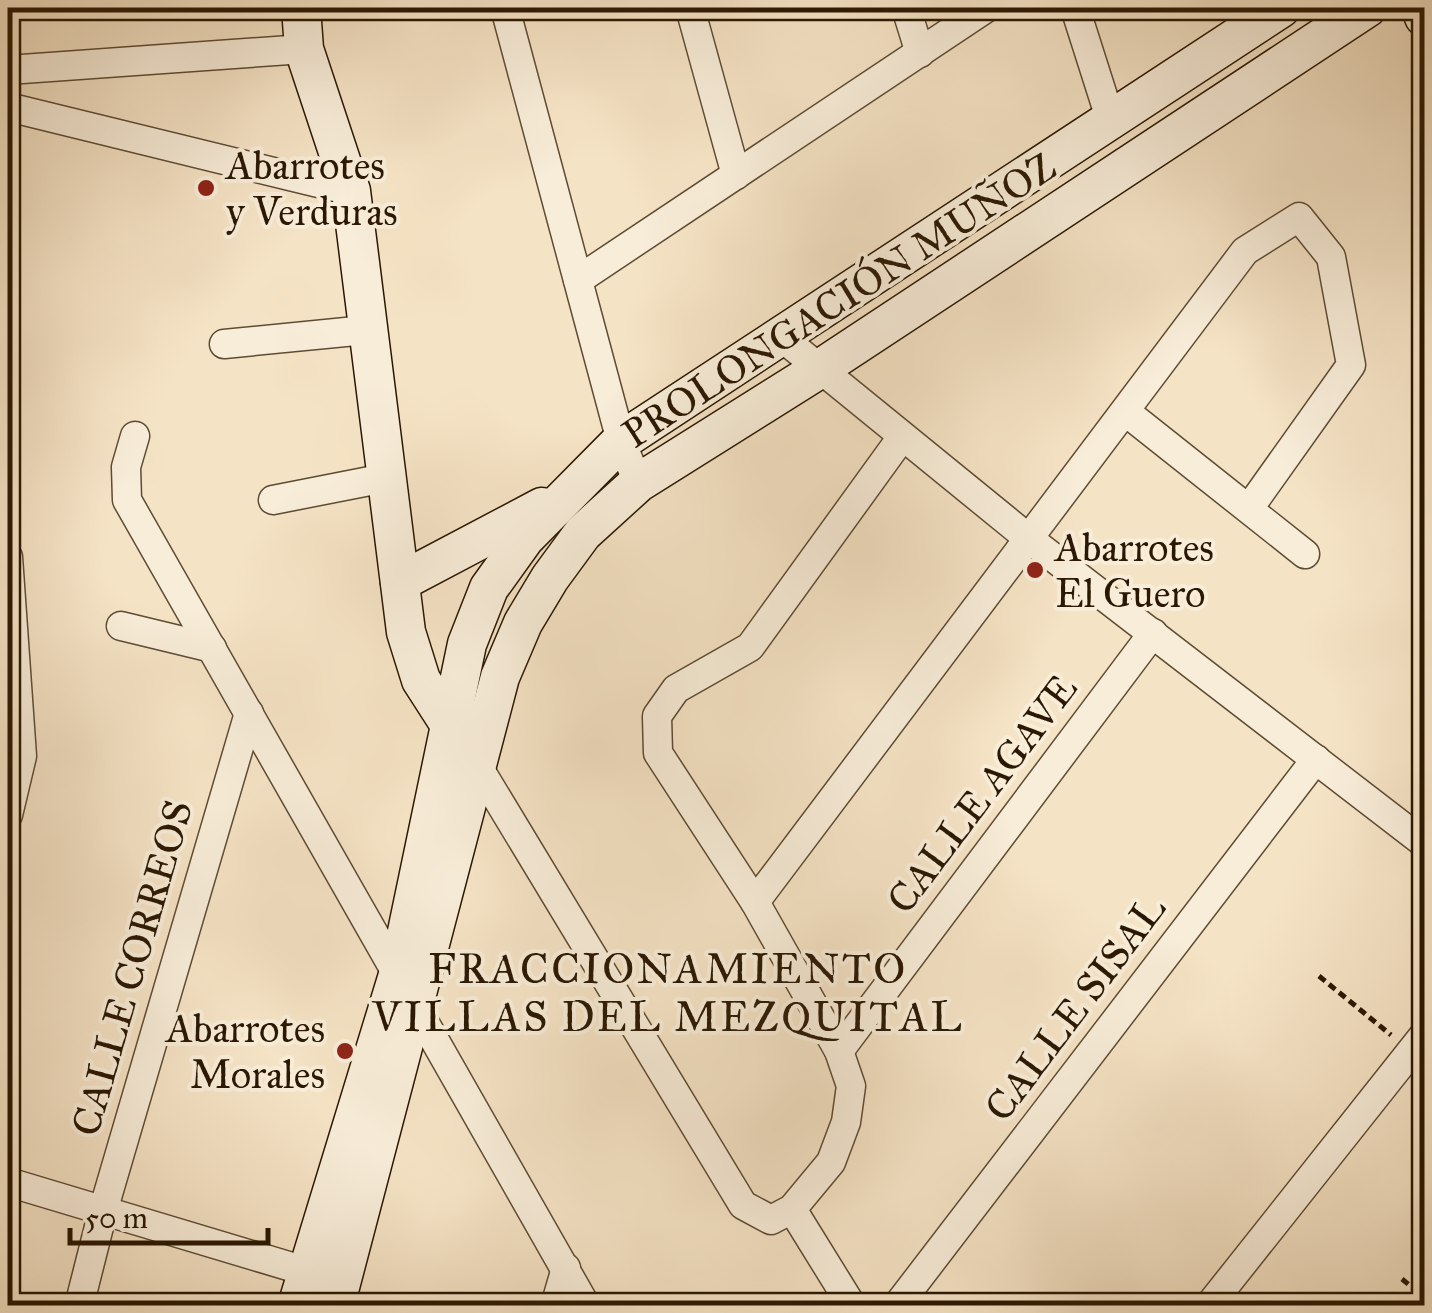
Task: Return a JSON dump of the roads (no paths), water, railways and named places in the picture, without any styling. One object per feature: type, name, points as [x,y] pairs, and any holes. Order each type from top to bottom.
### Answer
[{"type":"street","points":[[301,8],[304,49],[351,192],[406,632],[422,680],[744,1206],[771,1220],[792,1208],[831,1162],[846,1122],[851,1086],[840,1051],[755,902],[658,753],[657,716],[676,689],[750,646],[902,437]]},
{"type":"street","points":[[505,8],[622,441],[638,484]]},
{"type":"street","points":[[690,8],[736,175]]},
{"type":"street","points":[[906,8],[920,53]]},
{"type":"street","points":[[578,280],[986,8]]},
{"type":"street","points":[[1075,8],[1110,118]]},
{"type":"street","name":"PROLONGACIÓN MUÑOZ","points":[[407,990],[477,765],[500,677],[523,623],[583,532],[638,484],[1367,8]]},
{"type":"street","points":[[1421,8],[1424,17]]},
{"type":"street","name":"PROLONGACIÓN MUÑOZ","points":[[407,990],[449,724],[466,644],[489,588],[562,496],[622,441],[1110,118],[1261,13]]},
{"type":"street","points":[[8,70],[304,49]]},
{"type":"street","points":[[8,107],[351,192]]},
{"type":"street","points":[[755,902],[1245,250],[1299,217],[1331,258],[1351,365],[1250,507]]},
{"type":"street","points":[[224,344],[366,330]]},
{"type":"street","points":[[780,336],[1028,538],[1424,843]]},
{"type":"street","points":[[1126,412],[1306,554]]},
{"type":"street","points":[[134,436],[126,467],[127,500],[586,1306]]},
{"type":"street","points":[[273,500],[385,478]]},
{"type":"street","points":[[400,582],[562,496]]},
{"type":"street","points":[[8,557],[22,756],[8,815]]},
{"type":"street","points":[[120,626],[212,648]]},
{"type":"street","name":"CALLE AGAVE","points":[[840,1051],[1153,634]]},
{"type":"street","name":"CALLE CORREOS","points":[[79,1306],[103,1211],[249,713]]},
{"type":"street","name":"CALLE SISAL","points":[[897,1306],[1316,759]]},
{"type":"street","points":[[8,1182],[103,1211],[320,1291],[407,990]]},
{"type":"street","points":[[1209,1306],[1418,1043]]},
{"type":"street","points":[[792,1208],[852,1306]]},
{"type":"street","points":[[555,1306],[566,1268]]},
{"type":"place","name":"Abarrotes y Verduras","points":[[206,188]]},
{"type":"place","name":"Abarrotes El Guero","points":[[1035,570]]},
{"type":"place","name":"Abarrotes Morales","points":[[345,1051]]},
{"type":"district","name":"FRACCIONAMIENTO VILLAS DEL MEZQUITAL","points":[[668,993]]}]
